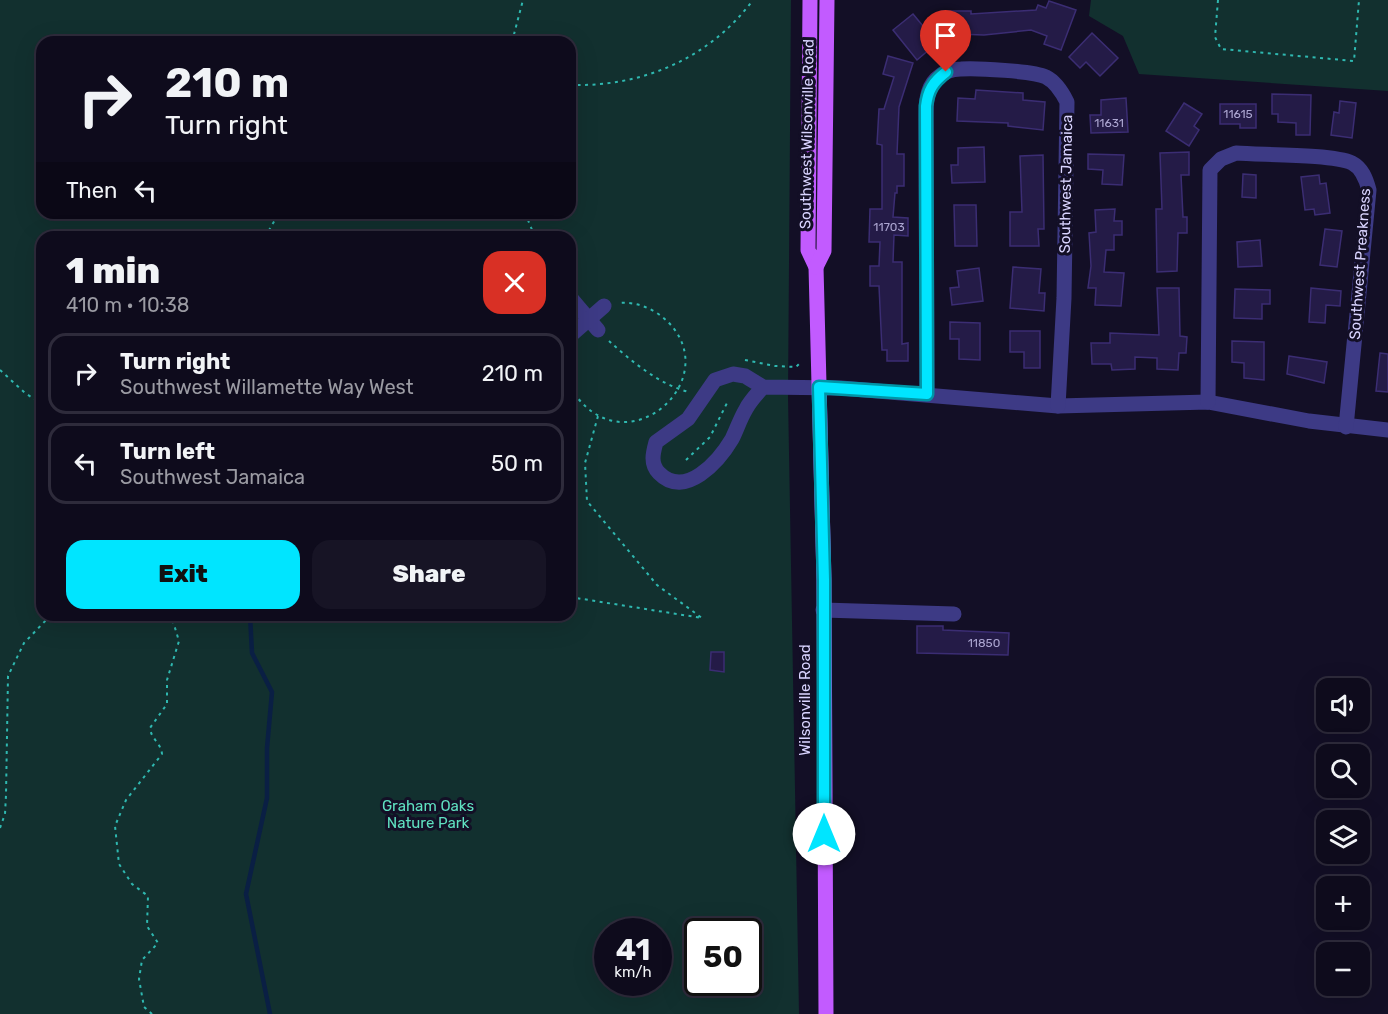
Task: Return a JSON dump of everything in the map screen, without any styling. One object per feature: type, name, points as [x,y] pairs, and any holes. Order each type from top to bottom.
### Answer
[{"type":"main road","name":"Southwest Wilsonville Road","points":[[810,0],[808,250],[816,267],[819,387]]},
{"type":"main road","name":"Southwest Wilsonville Road","points":[[816,267],[824,251],[827,0]]},
{"type":"main road","name":"Wilsonville Road","points":[[819,387],[824,610],[826,1014]]},
{"type":"street","name":"Southwest Jamaica","points":[[927,394],[926,119],[928,93],[934,80],[946,72],[961,69],[1028,74],[1045,77],[1060,88],[1067,102],[1064,298],[1058,406]]},
{"type":"street","name":"Southwest Preakness","points":[[1208,402],[1210,170],[1221,159],[1236,153],[1335,159],[1354,164],[1365,176],[1369,190],[1346,427]]},
{"type":"street","points":[[576,304],[594,325]]},
{"type":"street","points":[[576,332],[594,325],[604,306]]},
{"type":"street","points":[[763,387],[744,412],[723,452],[706,471],[687,481],[676,482],[665,478],[656,470],[653,459],[656,442],[688,419],[715,380],[725,375],[740,374],[763,387],[819,387],[1058,406],[1208,402],[1346,427],[1388,430]]},
{"type":"street","points":[[824,610],[954,614]]},
{"type":"path","points":[[514,36],[523,0]]},
{"type":"path","points":[[576,85],[620,83],[670,68],[715,40],[753,0]]},
{"type":"path","points":[[1218,0],[1215,37],[1221,49],[1354,61],[1359,0]]},
{"type":"path","points":[[576,397],[598,416],[626,423],[639,421],[660,412],[679,389],[684,369],[684,353],[672,325],[646,307],[621,303],[604,306]]},
{"type":"path","points":[[594,325],[648,371],[679,389],[694,393]]},
{"type":"path","points":[[0,370],[36,400]]},
{"type":"path","points":[[686,460],[708,441],[728,401]]},
{"type":"path","points":[[576,598],[702,618],[657,585],[587,501],[585,464],[598,416]]},
{"type":"path","points":[[0,828],[5,814],[8,676],[24,643],[45,621]]},
{"type":"path","points":[[152,1014],[144,1007],[139,979],[142,960],[158,943],[147,926],[150,901],[148,896],[132,884],[119,864],[115,826],[126,800],[162,754],[162,747],[151,734],[150,728],[152,722],[167,704],[167,680],[179,642],[173,621]]},
{"type":"green space","name":"Graham Oaks Nature Park","points":[[0,0],[791,0],[788,396],[799,1014],[0,1014]]},
{"type":"green space","points":[[1091,0],[1388,0],[1388,91],[1139,74],[1123,36],[1089,16]]},
{"type":"building","points":[[1049,1],[1076,10],[1061,50],[1044,44],[1047,36],[1031,30],[984,35],[957,34],[957,39],[942,39],[942,11],[971,11],[971,14],[1036,10],[1038,5],[1046,8]]},
{"type":"building","points":[[913,14],[937,43],[917,60],[893,30]]},
{"type":"building","points":[[1092,33],[1118,58],[1100,76],[1086,62],[1080,68],[1069,57]]},
{"type":"building","points":[[888,56],[913,63],[899,107],[897,154],[904,154],[904,186],[897,186],[893,217],[908,218],[908,236],[894,235],[893,262],[902,262],[902,344],[908,343],[908,361],[887,361],[887,350],[882,350],[879,286],[870,286],[870,266],[879,266],[880,242],[869,242],[870,209],[882,209],[882,145],[877,144],[879,109],[884,109],[894,77],[883,74]]},
{"type":"building","points":[[976,90],[1023,93],[1023,100],[1045,102],[1043,130],[1008,126],[1008,123],[957,121],[958,98],[975,99]]},
{"type":"building","points":[[1272,94],[1311,95],[1310,135],[1296,135],[1296,123],[1278,122],[1278,114],[1272,114]]},
{"type":"building","points":[[1126,98],[1128,132],[1091,133],[1090,115],[1101,115],[1101,100]]},
{"type":"building","points":[[1340,101],[1356,103],[1352,138],[1331,135],[1334,112],[1339,113]]},
{"type":"building","points":[[1184,103],[1202,114],[1194,126],[1199,130],[1189,146],[1166,131]]},
{"type":"building","points":[[1220,104],[1256,104],[1256,128],[1240,128],[1240,124],[1220,124]]},
{"type":"building","points":[[984,147],[985,182],[952,183],[951,165],[958,165],[958,148]]},
{"type":"building","points":[[1189,152],[1189,175],[1181,175],[1183,217],[1187,217],[1187,233],[1178,233],[1177,271],[1157,272],[1156,209],[1162,209],[1160,153]]},
{"type":"building","points":[[1088,154],[1124,155],[1122,185],[1102,184],[1103,170],[1088,169]]},
{"type":"building","points":[[1043,155],[1044,229],[1038,229],[1039,246],[1010,246],[1010,212],[1022,212],[1020,156]]},
{"type":"building","points":[[1243,174],[1256,175],[1256,198],[1242,197]]},
{"type":"building","points":[[1319,175],[1320,184],[1326,183],[1330,213],[1315,215],[1314,209],[1305,210],[1301,177]]},
{"type":"building","points":[[954,205],[976,205],[977,246],[955,246]]},
{"type":"building","points":[[1115,209],[1114,221],[1122,221],[1122,235],[1114,235],[1114,250],[1106,250],[1104,272],[1124,273],[1121,306],[1095,305],[1096,288],[1088,288],[1091,266],[1089,233],[1096,232],[1095,210]]},
{"type":"building","points":[[1325,229],[1342,231],[1337,267],[1320,265]]},
{"type":"building","points":[[1260,240],[1262,266],[1238,267],[1237,242]]},
{"type":"building","points":[[1013,267],[1041,269],[1039,293],[1045,293],[1044,311],[1010,308]]},
{"type":"building","points":[[979,268],[983,301],[952,305],[950,288],[959,287],[957,271]]},
{"type":"building","points":[[1157,288],[1179,288],[1180,336],[1187,337],[1186,353],[1179,353],[1178,370],[1157,369],[1157,358],[1135,357],[1135,369],[1112,370],[1111,364],[1092,364],[1091,343],[1110,343],[1110,333],[1159,335]]},
{"type":"building","points":[[1311,288],[1341,291],[1340,306],[1326,305],[1325,323],[1309,322]]},
{"type":"building","points":[[1235,289],[1270,290],[1270,304],[1262,304],[1262,319],[1234,318]]},
{"type":"building","points":[[950,322],[980,323],[980,360],[959,359],[959,339],[950,339]]},
{"type":"building","points":[[1010,331],[1040,331],[1040,368],[1024,368],[1024,352],[1010,352]]},
{"type":"building","points":[[1232,341],[1264,342],[1264,380],[1244,378],[1244,363],[1232,362]]},
{"type":"building","points":[[1380,353],[1388,354],[1388,392],[1376,391]]},
{"type":"building","points":[[1289,356],[1327,362],[1324,383],[1287,374]]},
{"type":"building","points":[[917,626],[943,626],[943,630],[1009,633],[1008,655],[917,653]]},
{"type":"building","points":[[711,652],[724,652],[724,672],[710,670]]},
{"type":"waterway","points":[[250,621],[252,653],[272,692],[267,748],[267,798],[246,894],[270,1014]]},
{"type":"route","points":[[824,834],[824,580],[819,387],[927,394],[926,106],[928,93],[934,80],[946,72]]}]
